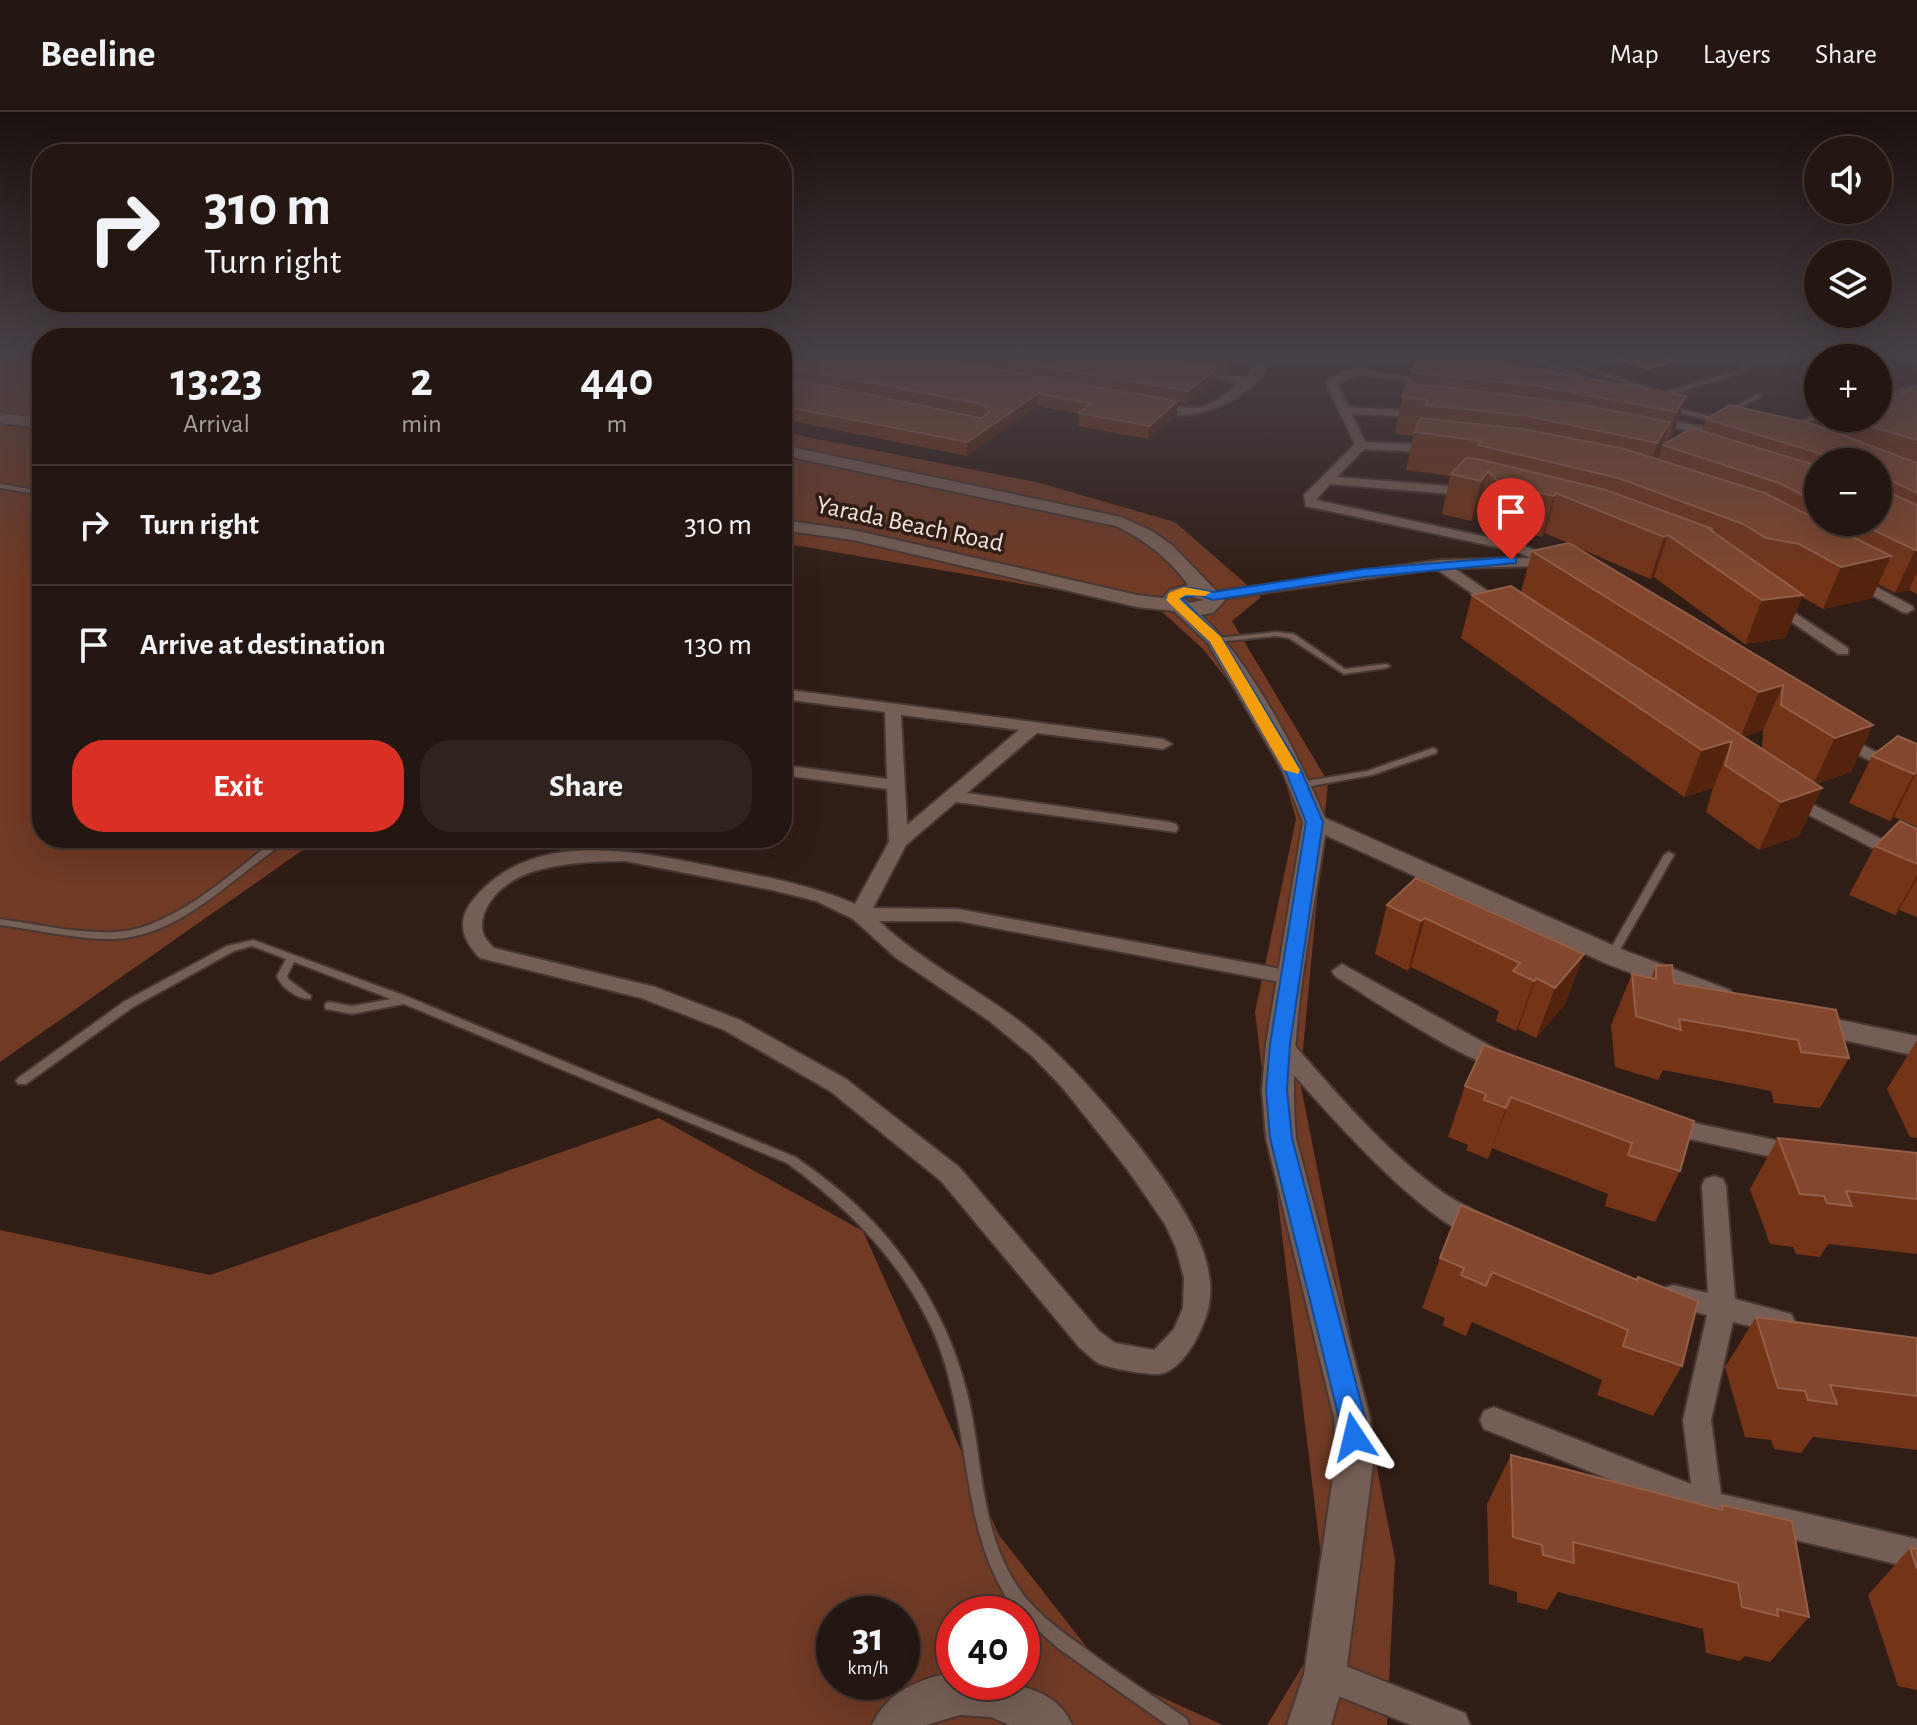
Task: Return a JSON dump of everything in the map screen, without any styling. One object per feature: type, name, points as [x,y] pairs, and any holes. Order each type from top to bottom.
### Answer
[{"type":"street","points":[[1356,429],[1361,445]]},
{"type":"street","points":[[1697,429],[1747,441]]},
{"type":"street","points":[[1191,599],[1439,564],[1511,560],[1549,564],[1519,548],[1311,503],[1309,498],[1361,445],[1457,451]]},
{"type":"street","points":[[792,452],[1014,500],[1128,534],[1162,559],[1191,599],[1300,785],[1315,822],[1280,1044],[1277,1090],[1281,1138],[1352,1418],[1355,1457],[1325,1674],[1309,1725]]},
{"type":"street","points":[[1326,480],[1484,494]]},
{"type":"street","name":"Yarada Beach Road","points":[[792,526],[853,535],[1116,594],[1191,599]]},
{"type":"street","points":[[1439,564],[1514,615]]},
{"type":"street","points":[[1844,573],[1907,609]]},
{"type":"street","points":[[1758,593],[1843,651]]},
{"type":"street","points":[[792,695],[1163,744]]},
{"type":"street","points":[[893,710],[898,842]]},
{"type":"street","points":[[860,914],[898,842],[1031,729]]},
{"type":"street","points":[[1828,731],[1917,780]]},
{"type":"street","points":[[792,771],[895,785]]},
{"type":"street","points":[[1780,793],[1917,865]]},
{"type":"street","points":[[952,796],[1169,828]]},
{"type":"street","points":[[1315,822],[1363,840],[1612,955],[1743,1005]]},
{"type":"street","points":[[860,914],[900,953],[1040,1050],[1064,1074],[1162,1195],[1196,1263],[1197,1289],[1190,1327],[1177,1349],[1159,1363],[1108,1354],[1089,1339],[950,1174],[838,1085],[732,1025],[647,992],[487,953],[476,942],[471,926],[483,897],[520,870],[549,860],[604,854],[772,884],[823,897],[860,914],[958,915],[1290,977]]},
{"type":"street","points":[[1342,971],[1424,1022],[1527,1076]]},
{"type":"street","points":[[1783,1017],[1917,1046]]},
{"type":"street","points":[[1280,1044],[1393,1169],[1439,1207],[1498,1237]]},
{"type":"street","points":[[1637,1118],[1825,1160]]},
{"type":"street","points":[[1708,1505],[1697,1420],[1722,1309],[1714,1186]]},
{"type":"street","points":[[1653,1290],[1806,1328]]},
{"type":"street","points":[[1494,1420],[1708,1505],[1917,1554]]},
{"type":"street","points":[[1325,1674],[1443,1724]]},
{"type":"street","points":[[894,1725],[905,1710],[925,1700],[963,1693],[1004,1699],[1050,1725]]},
{"type":"lane","points":[[1792,429],[1781,435],[1795,439]]},
{"type":"lane","points":[[0,486],[32,491]]},
{"type":"lane","points":[[1215,639],[1276,634],[1291,636],[1344,672],[1386,666]]},
{"type":"lane","points":[[1300,785],[1369,773],[1433,751]]},
{"type":"lane","points":[[0,922],[113,935],[145,930],[189,906],[269,848]]},
{"type":"lane","points":[[1612,955],[1669,855]]},
{"type":"lane","points":[[22,1081],[129,1004],[231,948],[253,943],[404,1000],[766,1147],[818,1178],[848,1203],[909,1275],[930,1307],[946,1344],[963,1405],[983,1532],[1013,1594],[1034,1617],[1181,1725]]},
{"type":"lane","points":[[292,957],[282,976],[284,982],[306,996]]},
{"type":"lane","points":[[330,1006],[352,1010],[404,1000]]},
{"type":"shaded area","points":[[0,429],[32,429],[32,848],[306,848],[0,1062]]},
{"type":"shaded area","points":[[792,434],[1036,482],[1175,522],[1261,597],[1232,621],[1328,782],[1300,1082],[1395,1559],[1387,1725],[1267,1725],[1329,1622],[1255,1012],[1296,819],[1273,738],[1203,649],[1161,611],[1110,599],[792,545]]},
{"type":"shaded area","points":[[659,1118],[863,1231],[999,1535],[1106,1672],[1223,1725],[0,1725],[0,1230],[210,1275]]},
{"type":"building","points":[[902,429],[986,429],[967,442]]},
{"type":"building","points":[[1415,429],[1523,429],[1621,448],[1765,493],[1804,513],[1804,536],[1851,536],[1891,556],[1841,567],[1799,544],[1766,538],[1743,524],[1618,478],[1478,445],[1482,441],[1414,432]]},
{"type":"building","points":[[1591,429],[1665,429],[1657,443]]},
{"type":"building","points":[[1690,429],[1696,429],[1804,462],[1804,496],[1779,483],[1663,445]]},
{"type":"building","points":[[1740,429],[1804,429],[1804,432],[1834,432],[1877,448],[1804,449]]},
{"type":"building","points":[[1892,429],[1917,429],[1917,440],[1890,432]]},
{"type":"building","points":[[1892,454],[1917,463],[1917,493],[1892,481]]},
{"type":"building","points":[[1466,458],[1606,490],[1713,529],[1706,527],[1803,595],[1762,600],[1668,535],[1664,537],[1556,493],[1554,496],[1502,485],[1488,471],[1481,481],[1451,474]]},
{"type":"building","points":[[1892,494],[1917,505],[1915,550],[1886,536],[1892,536]]},
{"type":"building","points":[[1569,543],[1873,725],[1835,738],[1781,705],[1783,685],[1759,692],[1532,551]]},
{"type":"building","points":[[1511,586],[1822,788],[1781,802],[1725,765],[1732,741],[1702,750],[1472,595]]},
{"type":"building","points":[[1898,736],[1917,744],[1917,771],[1914,774],[1872,756]]},
{"type":"building","points":[[1900,821],[1917,829],[1917,864],[1875,846]]},
{"type":"building","points":[[1416,878],[1584,954],[1555,988],[1536,978],[1534,981],[1513,971],[1520,963],[1425,918],[1421,921],[1387,905]]},
{"type":"building","points":[[1672,965],[1674,983],[1836,1010],[1849,1058],[1801,1052],[1798,1040],[1679,1019],[1681,1030],[1636,1016],[1632,974],[1656,979],[1656,966]]},
{"type":"building","points":[[1484,1045],[1694,1121],[1680,1171],[1628,1155],[1632,1143],[1511,1097],[1506,1108],[1484,1100],[1486,1094],[1465,1086]]},
{"type":"building","points":[[1778,1138],[1917,1153],[1917,1199],[1846,1191],[1852,1206],[1827,1203],[1824,1196],[1800,1194]]},
{"type":"building","points":[[1461,1205],[1637,1280],[1638,1277],[1698,1301],[1682,1366],[1623,1346],[1628,1330],[1492,1272],[1486,1286],[1461,1275],[1464,1268],[1440,1258]]},
{"type":"building","points":[[1756,1317],[1917,1338],[1917,1396],[1830,1385],[1837,1404],[1808,1400],[1805,1391],[1778,1388]]},
{"type":"building","points":[[1511,1455],[1722,1510],[1722,1505],[1792,1521],[1809,1617],[1777,1609],[1778,1616],[1742,1607],[1738,1583],[1573,1542],[1574,1563],[1543,1555],[1542,1545],[1513,1537]]},
{"type":"building","points":[[1910,1548],[1917,1549],[1917,1569]]},
{"type":"slow traffic","points":[[1205,592],[1177,592],[1172,600],[1216,640],[1292,770]]},
{"type":"route","points":[[1354,1437],[1352,1418],[1281,1138],[1277,1090],[1280,1044],[1315,822],[1293,770],[1216,640],[1172,598],[1177,592],[1189,590],[1213,596],[1363,573],[1511,560]]}]
